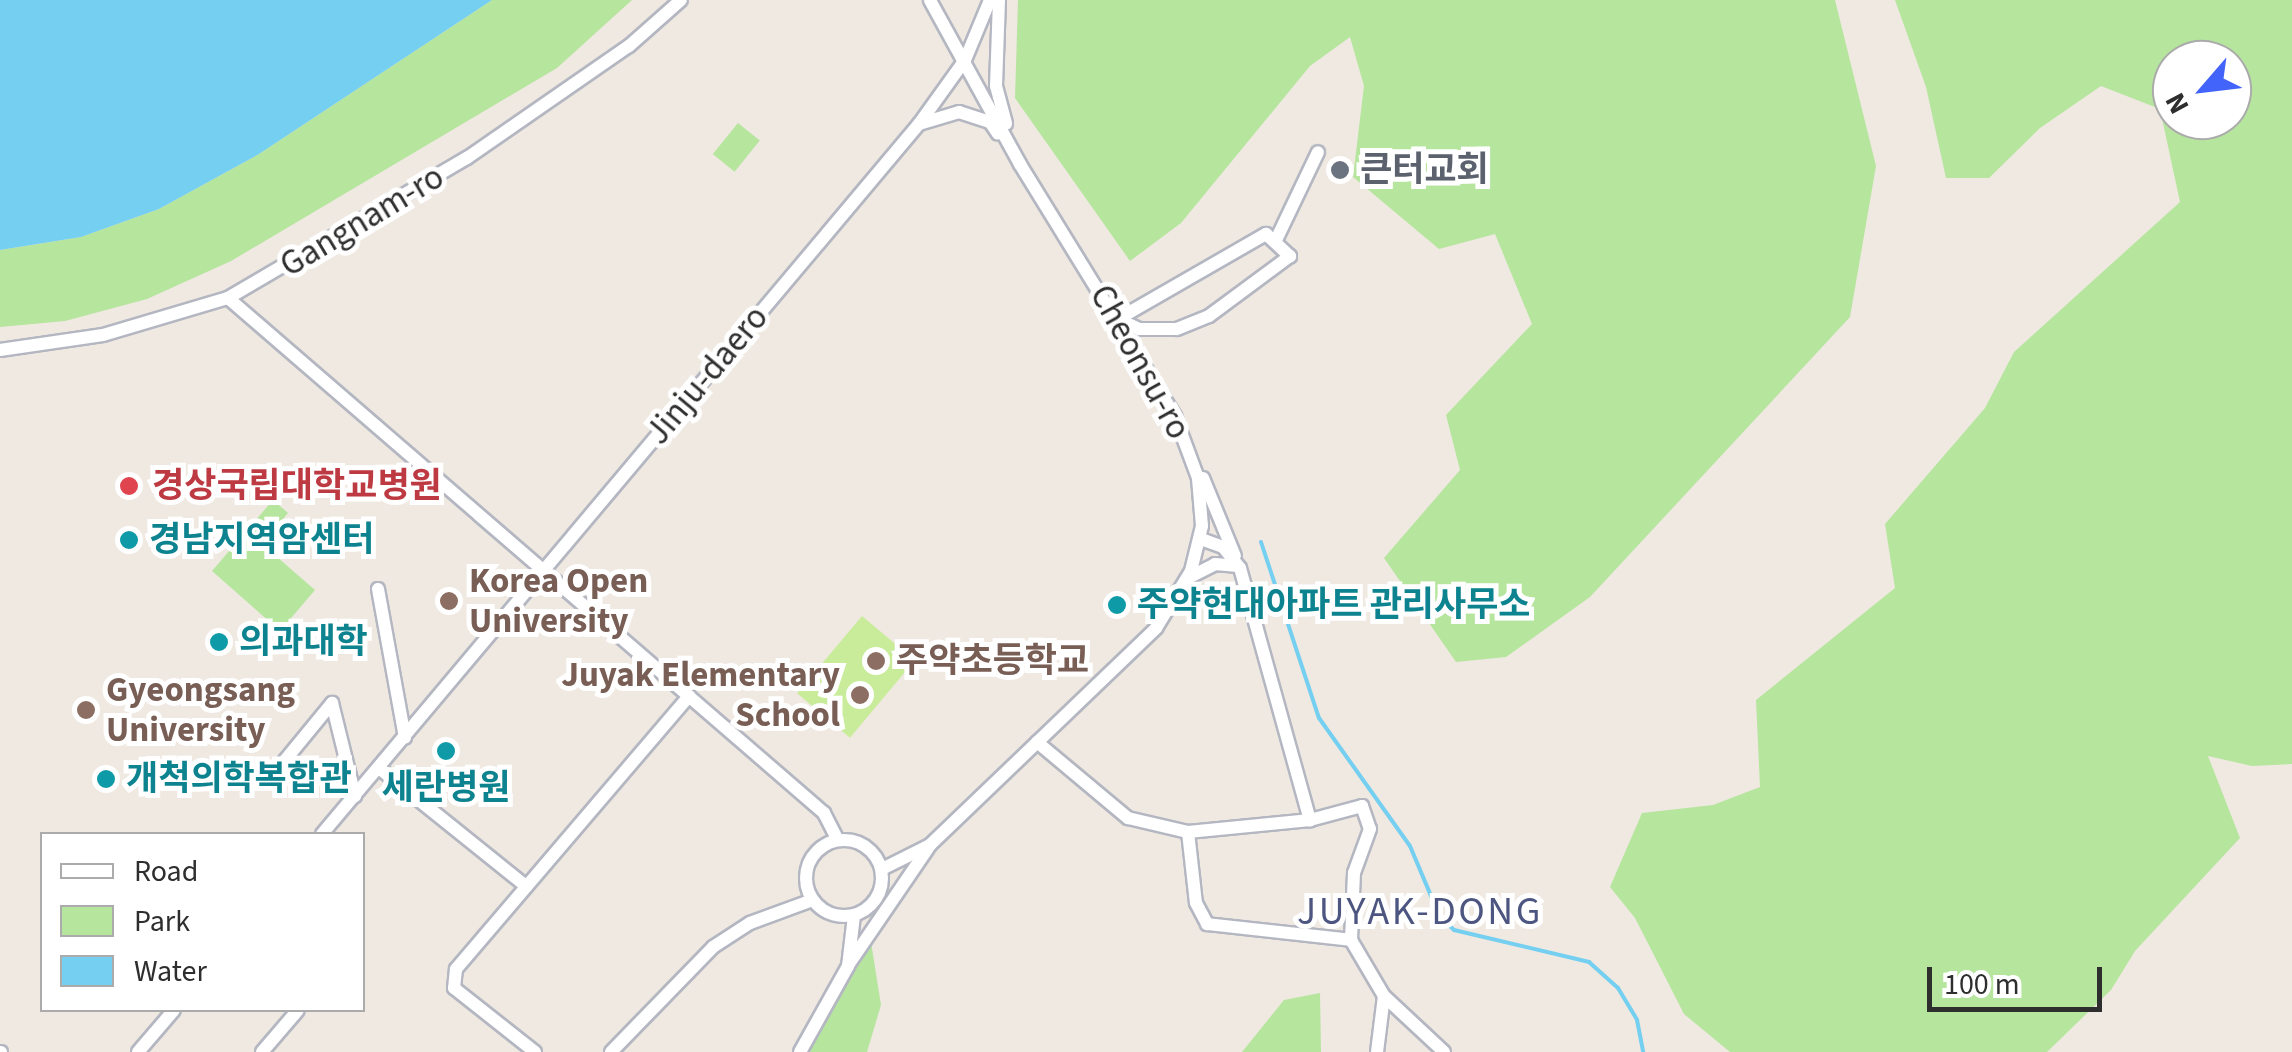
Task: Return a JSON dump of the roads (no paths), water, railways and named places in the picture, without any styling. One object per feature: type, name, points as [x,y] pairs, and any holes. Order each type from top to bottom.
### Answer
[{"type":"street","name":"Gangnam-ro","points":[[0,350],[103,336],[228,298],[467,158],[629,46],[682,0]]},
{"type":"street","name":"Cheonsu-ro","points":[[882,869],[930,844],[1156,628],[1188,578],[1201,539],[1198,478],[1175,416],[1020,164],[930,0]]},
{"type":"street","name":"Jinju-daero","points":[[324,832],[919,124],[965,60],[990,0]]},
{"type":"street","points":[[999,0],[996,86],[1020,164]]},
{"type":"street","points":[[919,124],[943,114],[975,115],[990,122],[1020,164]]},
{"type":"street","points":[[1277,238],[1318,152]]},
{"type":"street","points":[[1266,234],[1277,238],[1290,256],[1195,324],[1151,330],[1118,319],[1266,234]]},
{"type":"street","points":[[228,298],[540,573],[824,813],[838,840]]},
{"type":"street","points":[[1175,416],[1240,568],[1310,820]]},
{"type":"street","points":[[1201,539],[1223,548],[1240,568]]},
{"type":"street","points":[[1188,578],[1215,564],[1240,568]]},
{"type":"street","points":[[378,589],[405,738]]},
{"type":"street","points":[[535,1052],[454,988],[456,969],[584,814],[689,696]]},
{"type":"street","points":[[277,770],[332,704],[356,796]]},
{"type":"street","points":[[1037,742],[1128,818],[1188,832],[1310,820],[1362,806],[1370,828],[1354,873],[1351,940],[1384,996],[1444,1052]]},
{"type":"street","points":[[380,768],[526,886]]},
{"type":"street","points":[[1188,832],[1196,903],[1207,924],[1351,940]]},
{"type":"street","points":[[848,966],[854,916],[880,893],[882,869],[860,842],[838,840],[818,850],[807,868],[813,900],[830,914],[854,916]]},
{"type":"street","points":[[800,1052],[848,966],[930,844]]},
{"type":"street","points":[[611,1052],[713,946],[750,923],[813,900]]},
{"type":"street","points":[[1377,1052],[1384,996]]},
{"type":"street","points":[[160,1052],[143,1046],[172,1012]]},
{"type":"street","points":[[262,1052],[296,1012]]},
{"type":"water","points":[[0,0],[492,0],[259,154],[159,209],[81,237],[0,250]]},
{"type":"waterway","points":[[1261,542],[1319,718],[1410,846],[1439,915],[1454,930],[1589,962],[1618,988],[1637,1020],[1643,1052]]},
{"type":"place","name":"큰터교회","points":[[1340,170]]},
{"type":"place","name":"경상국립대학교병원","points":[[129,486]]},
{"type":"place","name":"경남지역암센터","points":[[129,540]]},
{"type":"place","name":"Korea Open University","points":[[449,601]]},
{"type":"place","name":"주약현대아파트 관리사무소","points":[[1117,605]]},
{"type":"place","name":"의과대학","points":[[219,642]]},
{"type":"place","name":"주약초등학교","points":[[876,661]]},
{"type":"place","name":"Juyak Elementary School","points":[[860,695]]},
{"type":"place","name":"Gyeongsang University","points":[[86,710]]},
{"type":"place","name":"세란병원","points":[[446,751]]},
{"type":"place","name":"개척의학복합관","points":[[106,779]]},
{"type":"district","name":"JUYAK-DONG","points":[[1420,912]]}]
